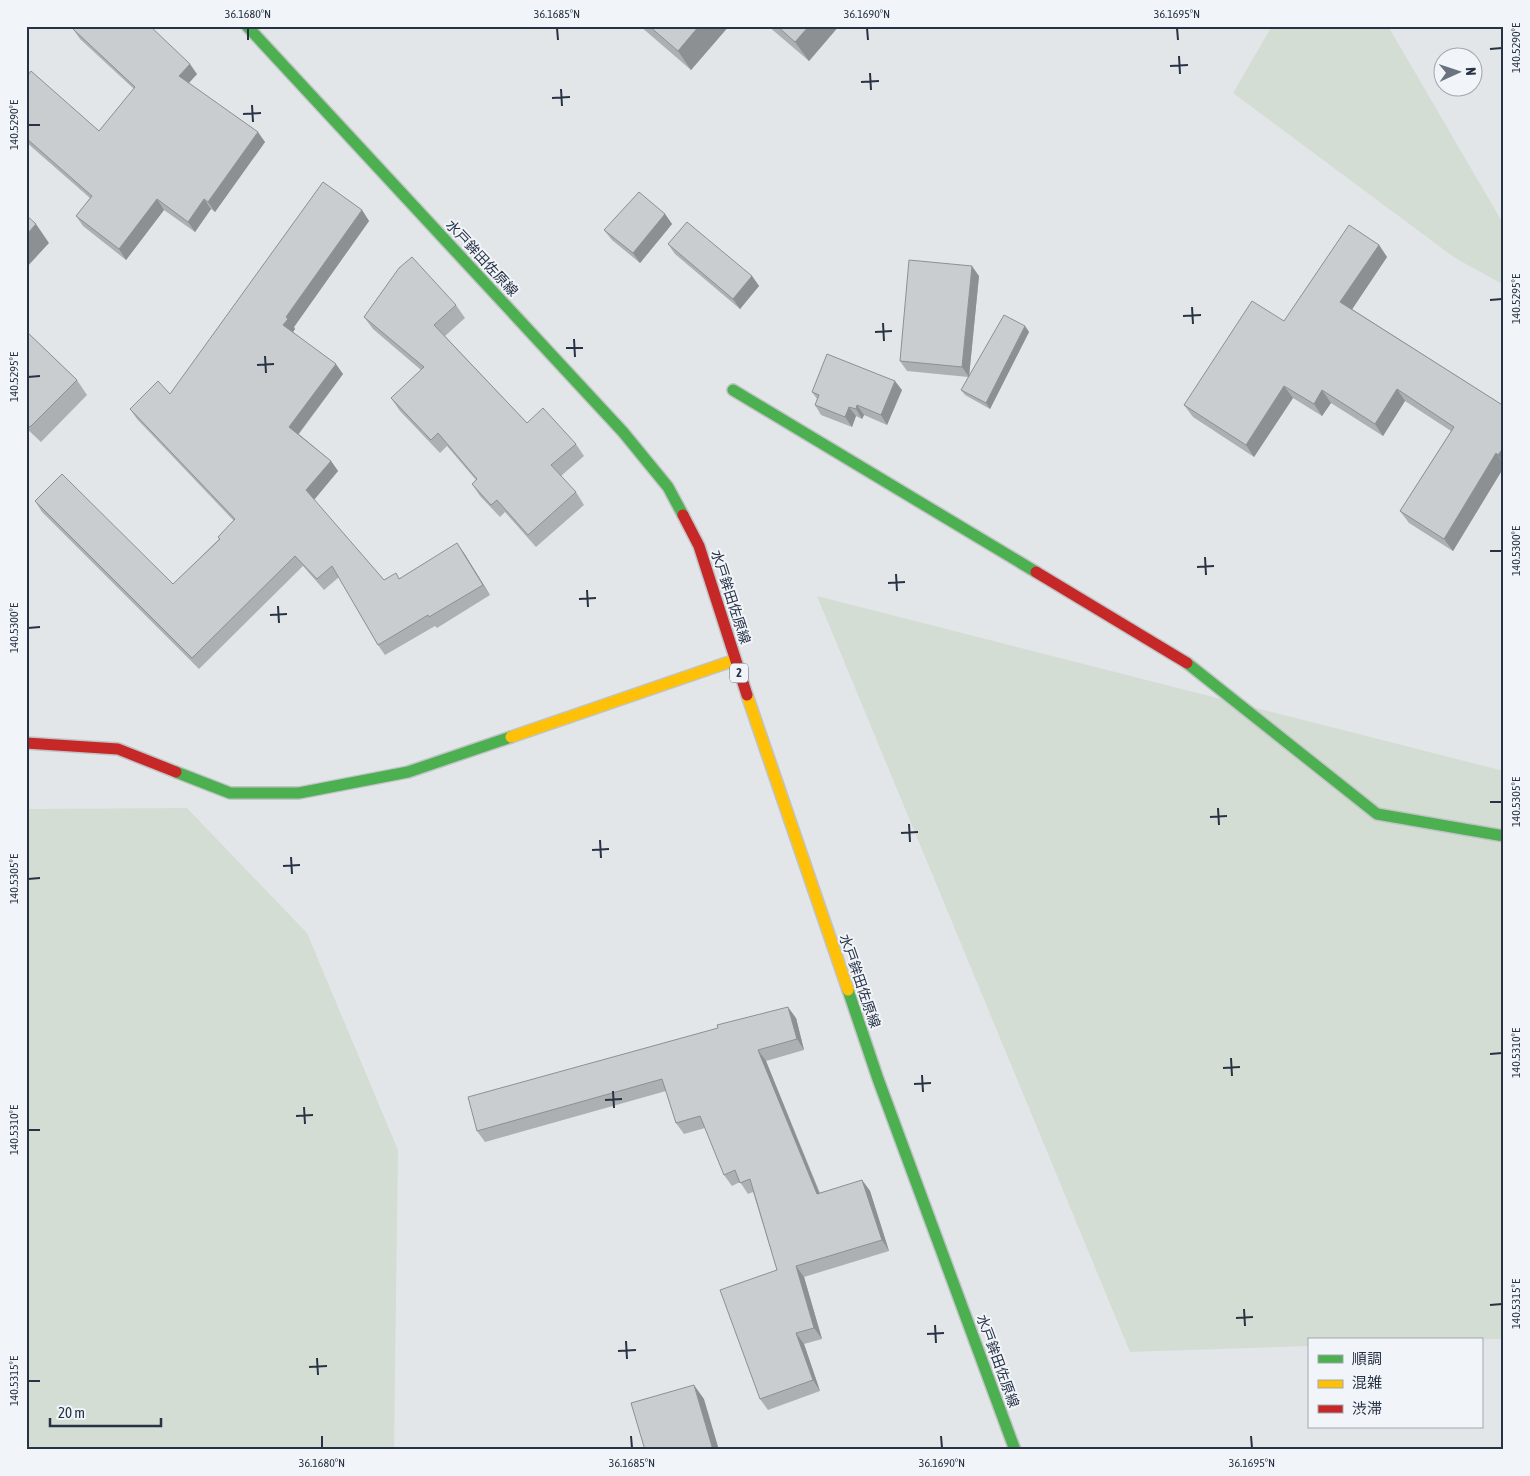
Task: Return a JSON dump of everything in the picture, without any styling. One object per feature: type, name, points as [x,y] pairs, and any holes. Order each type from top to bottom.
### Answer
[{"type":"main road","name":"水戸鉾田佐原線","points":[[247,26],[623,432],[668,487],[699,546],[735,660],[878,1079],[1015,1450]]},
{"type":"main road","points":[[733,390],[1193,667],[1377,814],[1504,836]]},
{"type":"main road","points":[[26,743],[118,749],[230,793],[299,792],[408,772],[735,660]]},
{"type":"shaded area","points":[[1272,26],[1388,26],[1504,225],[1504,285],[1455,258],[1233,93]]},
{"type":"shaded area","points":[[817,596],[1504,771],[1504,1339],[1308,1338],[1308,1346],[1130,1352]]},
{"type":"shaded area","points":[[187,808],[307,933],[398,1150],[394,1450],[26,1450],[26,809]]},
{"type":"building","points":[[75,26],[150,26],[190,64],[179,76],[258,132],[208,202],[204,199],[188,222],[157,199],[119,249],[76,216],[92,196],[26,138],[26,78],[31,71],[99,131],[135,87],[73,29]]},
{"type":"building","points":[[649,26],[699,26],[678,51]]},
{"type":"building","points":[[777,26],[809,26],[795,42]]},
{"type":"building","points":[[323,182],[362,210],[286,317],[288,319],[283,325],[336,364],[289,427],[331,461],[306,490],[384,580],[396,573],[399,579],[457,543],[483,585],[378,645],[332,566],[317,579],[295,556],[192,658],[35,501],[62,474],[173,584],[220,539],[218,537],[235,519],[130,409],[158,381],[170,394]]},
{"type":"building","points":[[639,192],[665,214],[633,253],[604,230]]},
{"type":"building","points":[[26,215],[36,224],[26,235]]},
{"type":"building","points":[[687,222],[752,276],[733,299],[668,244]]},
{"type":"building","points":[[1349,225],[1379,245],[1340,302],[1504,406],[1504,447],[1498,455],[1496,453],[1444,539],[1400,511],[1454,427],[1397,389],[1375,424],[1322,390],[1314,404],[1284,386],[1246,445],[1184,405],[1252,301],[1284,321]]},
{"type":"building","points":[[412,257],[456,305],[434,325],[527,423],[543,408],[576,444],[551,465],[576,492],[528,535],[497,500],[491,505],[472,484],[477,479],[438,433],[431,440],[391,398],[424,367],[364,317],[399,268]]},
{"type":"building","points":[[909,260],[972,266],[962,367],[900,361]]},
{"type":"building","points":[[1004,315],[1025,326],[986,403],[961,390]]},
{"type":"building","points":[[26,331],[77,380],[30,427],[26,423]]},
{"type":"building","points":[[827,354],[895,381],[881,415],[857,405],[856,409],[849,407],[845,417],[815,405],[819,395],[812,392]]},
{"type":"building","points":[[788,1007],[797,1039],[758,1050],[817,1194],[862,1180],[882,1240],[796,1266],[814,1328],[796,1333],[813,1380],[760,1399],[720,1290],[777,1270],[750,1179],[740,1183],[735,1170],[724,1175],[700,1116],[676,1123],[662,1079],[477,1131],[468,1097],[718,1028],[717,1025]]},
{"type":"building","points":[[694,1385],[713,1450],[645,1450],[631,1403]]},
{"type":"traffic: fast","points":[[247,26],[623,432],[668,487],[683,515]]},
{"type":"traffic: fast","points":[[733,390],[1036,572]]},
{"type":"traffic: fast","points":[[1187,663],[1377,814],[1504,836]]},
{"type":"traffic: fast","points":[[176,772],[230,793],[299,793],[408,772],[511,737]]},
{"type":"traffic: fast","points":[[848,990],[878,1079],[1015,1450]]},
{"type":"traffic: slow","points":[[511,737],[735,660]]},
{"type":"traffic: slow","points":[[747,695],[848,990]]},
{"type":"traffic: jam","points":[[683,515],[699,546],[747,695]]},
{"type":"traffic: jam","points":[[1036,572],[1187,663]]},
{"type":"traffic: jam","points":[[26,743],[118,749],[176,772]]}]
